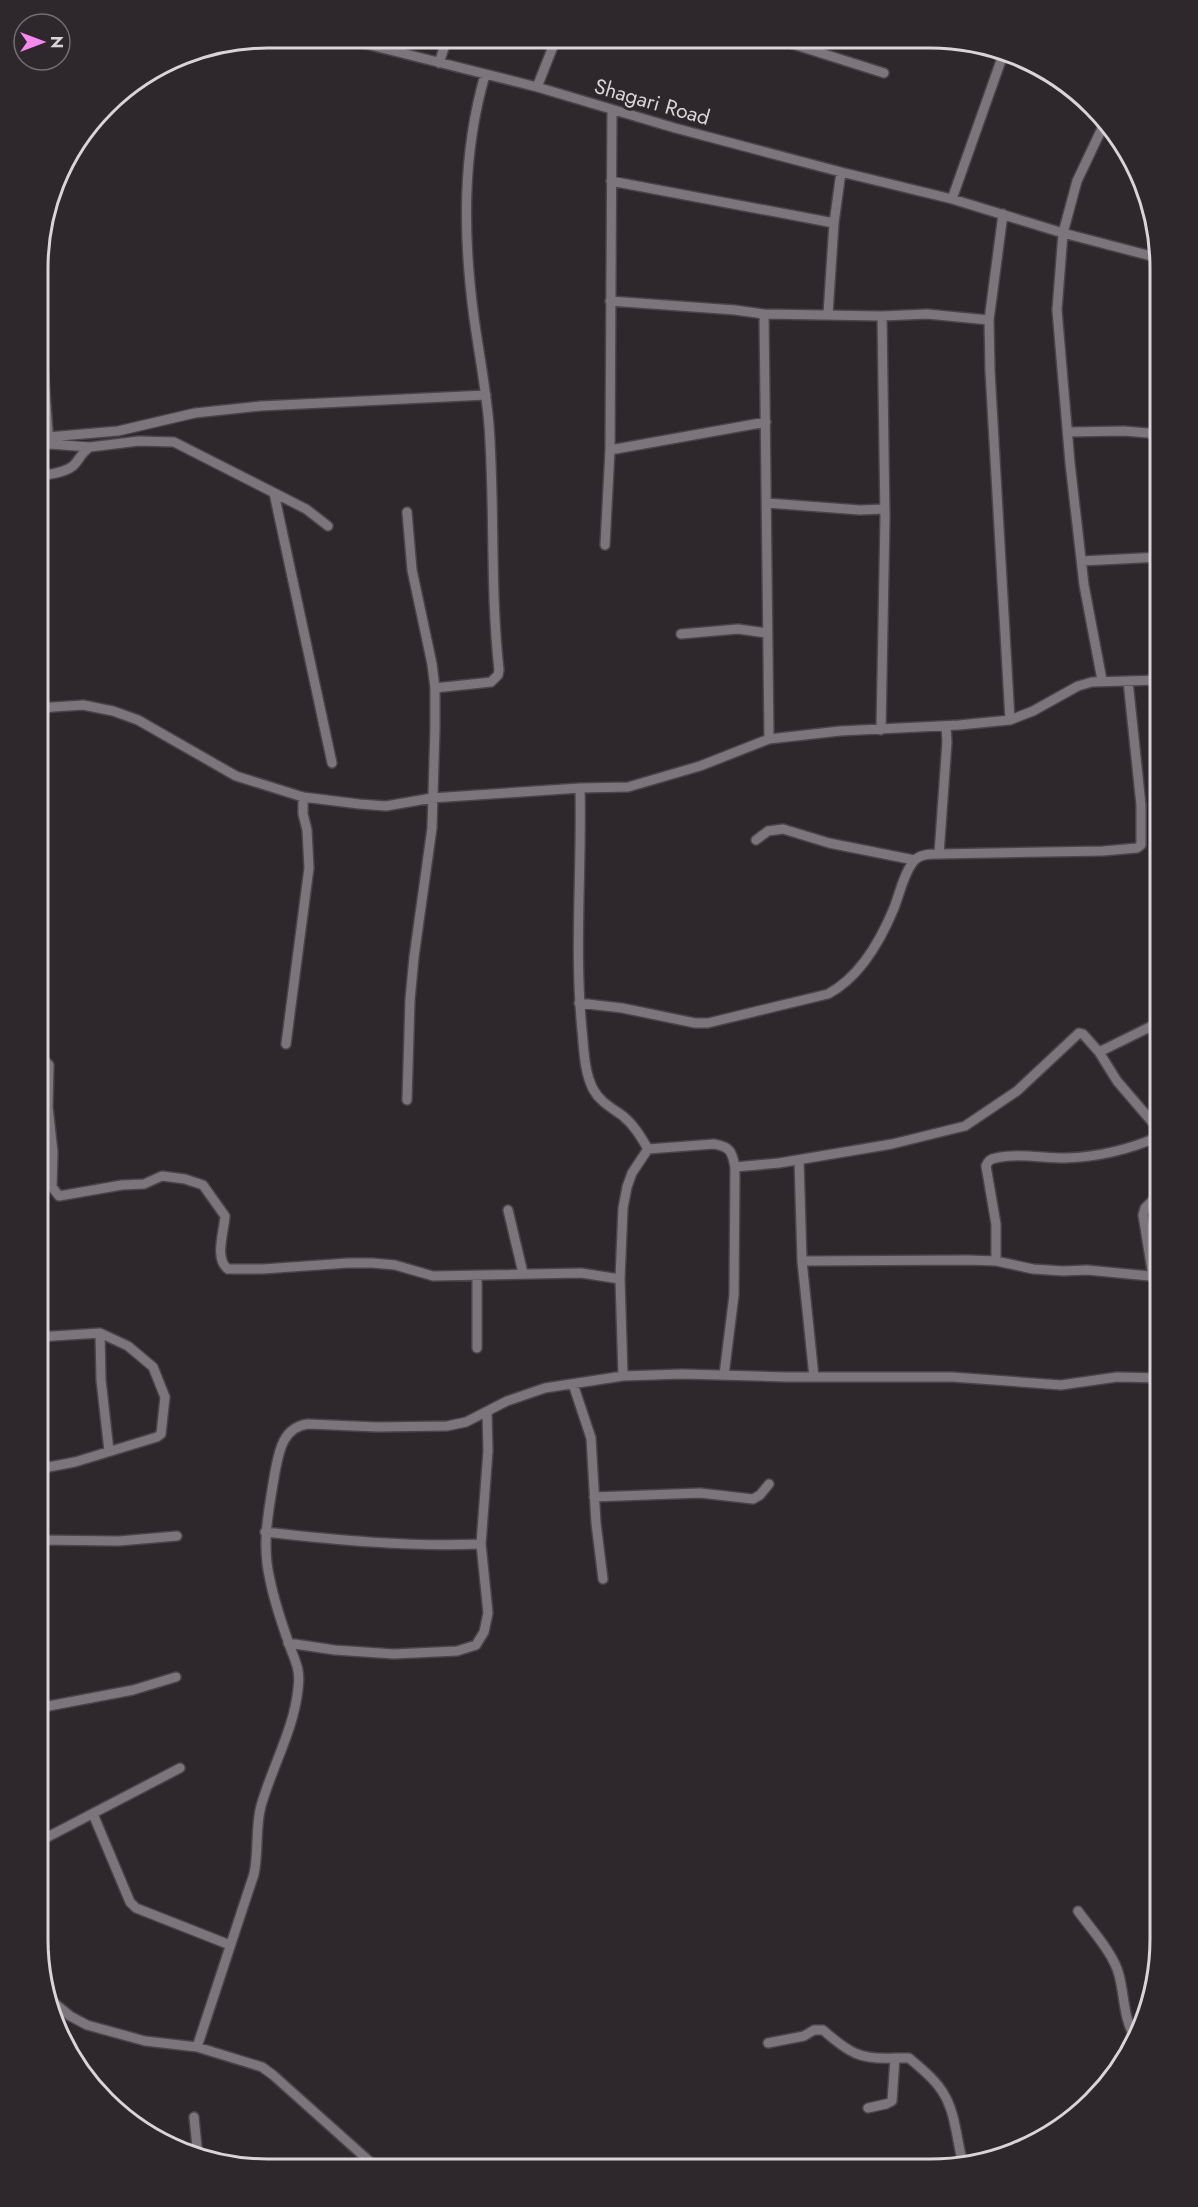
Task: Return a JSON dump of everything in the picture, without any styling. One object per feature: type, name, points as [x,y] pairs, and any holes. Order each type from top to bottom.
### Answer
[{"type":"street","name":"Shagari Road","points":[[381,48],[537,87],[612,110],[841,172],[952,199],[1063,233],[1150,256]]},
{"type":"street","points":[[439,63],[444,48]]},
{"type":"street","points":[[537,87],[552,48]]},
{"type":"street","points":[[805,48],[884,73]]},
{"type":"street","points":[[952,199],[1001,60]]},
{"type":"street","points":[[435,688],[491,682],[498,675],[499,670],[494,616],[491,458],[486,395],[474,314],[465,198],[473,126],[485,75]]},
{"type":"street","points":[[605,545],[610,450],[612,110]]},
{"type":"street","points":[[1102,131],[1077,181],[1063,233],[1057,310],[1082,561],[1102,681]]},
{"type":"street","points":[[828,314],[834,223],[841,172]]},
{"type":"street","points":[[611,181],[834,223]]},
{"type":"street","points":[[1004,214],[989,320],[1010,720]]},
{"type":"street","points":[[610,301],[764,314],[882,316],[927,314],[989,320]]},
{"type":"street","points":[[764,314],[769,739]]},
{"type":"street","points":[[881,730],[885,509],[882,316]]},
{"type":"street","points":[[48,442],[118,431],[195,413],[261,406],[486,395]]},
{"type":"street","points":[[610,450],[766,422]]},
{"type":"street","points":[[1068,432],[1150,433]]},
{"type":"street","points":[[48,442],[90,447],[139,441],[174,442],[184,445],[306,509],[328,526]]},
{"type":"street","points":[[48,474],[73,466],[90,447]]},
{"type":"street","points":[[274,493],[332,763]]},
{"type":"street","points":[[767,503],[860,510],[885,509]]},
{"type":"street","points":[[407,512],[412,570],[428,639],[435,688],[432,828],[410,1000],[407,1100]]},
{"type":"street","points":[[1082,561],[1150,558]]},
{"type":"street","points":[[681,634],[738,629],[767,633]]},
{"type":"street","points":[[48,707],[83,705],[113,711],[138,720],[236,776],[303,797],[386,806],[432,798],[628,787],[700,766],[769,739],[840,731],[946,726],[1010,720],[1033,711],[1078,686],[1102,681],[1150,680]]},
{"type":"street","points":[[579,1003],[622,1008],[695,1023],[708,1023],[828,994],[843,986],[880,939],[914,860],[923,855],[1104,851],[1137,848],[1141,845],[1141,805],[1128,681]]},
{"type":"street","points":[[939,854],[947,742],[946,726]]},
{"type":"street","points":[[580,788],[581,852],[578,944],[579,1003],[584,1055],[593,1090],[634,1128],[648,1149]]},
{"type":"street","points":[[286,1044],[309,868],[303,797]]},
{"type":"street","points":[[756,840],[768,831],[783,829],[829,843],[914,860]]},
{"type":"street","points":[[1099,1052],[1150,1027]]},
{"type":"street","points":[[735,1167],[799,1160],[892,1144],[965,1126],[1017,1091],[1079,1033],[1083,1034],[1099,1052],[1117,1081],[1150,1119]]},
{"type":"street","points":[[48,1065],[48,1107],[53,1152],[52,1187],[59,1196],[122,1185],[144,1184],[160,1176],[185,1179],[203,1185],[225,1216],[222,1262],[228,1269],[372,1263],[395,1265],[433,1276],[581,1273],[620,1279]]},
{"type":"street","points":[[996,1261],[996,1224],[986,1166],[989,1161],[1006,1157],[1067,1158],[1140,1145],[1150,1140]]},
{"type":"street","points":[[623,1376],[620,1279],[623,1208],[627,1187],[637,1163],[648,1149],[701,1144],[725,1146],[732,1153],[735,1167],[734,1295],[724,1376]]},
{"type":"street","points":[[799,1160],[802,1261],[814,1377]]},
{"type":"street","points":[[1150,1203],[1143,1215],[1150,1248]]},
{"type":"street","points":[[508,1210],[523,1273]]},
{"type":"street","points":[[802,1261],[996,1261],[1033,1269],[1087,1270],[1150,1276]]},
{"type":"street","points":[[477,1276],[477,1348]]},
{"type":"street","points":[[48,1337],[100,1333],[128,1346],[153,1367],[165,1397],[159,1435],[75,1462],[48,1467]]},
{"type":"street","points":[[100,1333],[101,1380],[109,1451]]},
{"type":"street","points":[[196,2047],[254,1874],[260,1808],[297,1695],[299,1674],[296,1658],[288,1643],[270,1580],[264,1549],[278,1453],[291,1431],[300,1425],[447,1426],[466,1422],[507,1401],[545,1388],[623,1376],[682,1374],[952,1377],[1061,1385],[1117,1377],[1150,1378]]},
{"type":"street","points":[[573,1384],[591,1438],[594,1497],[603,1579]]},
{"type":"street","points":[[288,1643],[335,1650],[394,1654],[457,1651],[476,1645],[484,1632],[488,1613],[481,1544],[488,1451],[487,1412]]},
{"type":"street","points":[[594,1497],[700,1493],[753,1499],[760,1495],[768,1484]]},
{"type":"street","points":[[265,1532],[387,1544],[432,1546],[481,1544]]},
{"type":"street","points":[[48,1540],[119,1541],[177,1536]]},
{"type":"street","points":[[48,1706],[133,1690],[176,1677]]},
{"type":"street","points":[[48,1837],[180,1768]]},
{"type":"street","points":[[93,1814],[130,1902],[136,1908],[230,1944]]},
{"type":"street","points":[[1078,1911],[1111,1957],[1119,1973],[1130,2029]]},
{"type":"street","points":[[59,2007],[70,2016],[95,2028],[146,2041],[196,2047],[262,2067],[367,2159]]},
{"type":"street","points":[[768,2043],[804,2036],[814,2030],[823,2031],[860,2056],[873,2059],[909,2058],[944,2093],[952,2114],[961,2157]]},
{"type":"street","points":[[868,2108],[892,2101],[895,2058]]},
{"type":"street","points":[[194,2117],[197,2147]]}]
